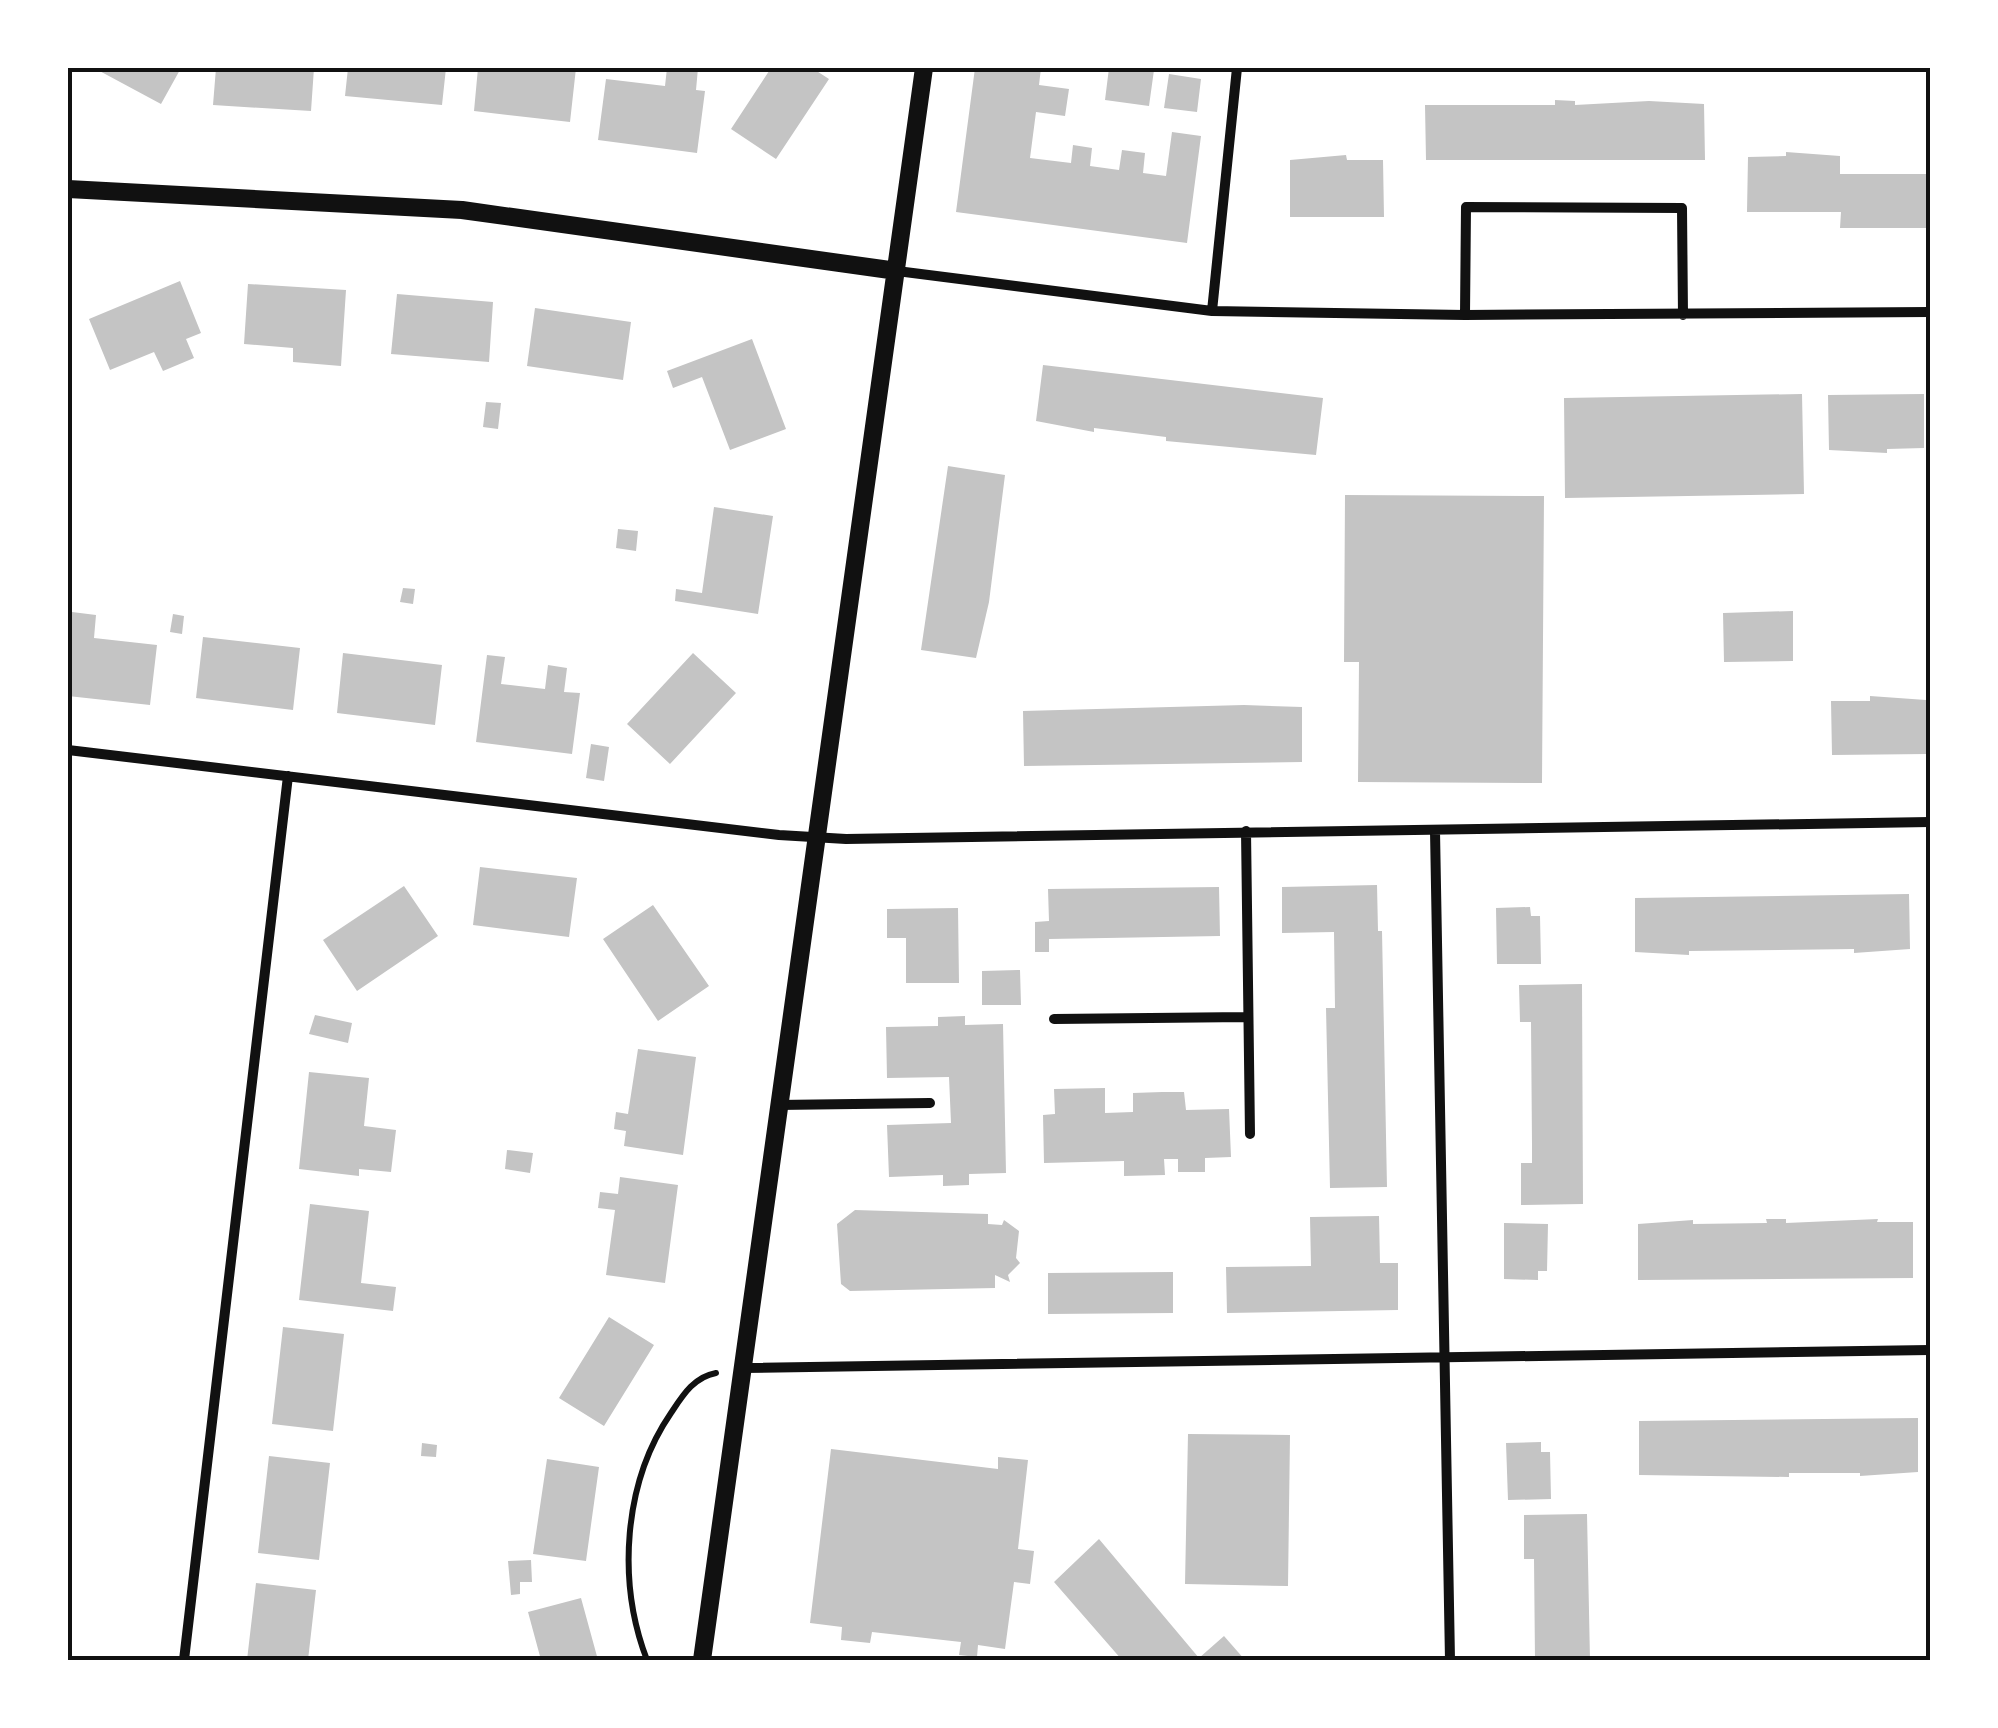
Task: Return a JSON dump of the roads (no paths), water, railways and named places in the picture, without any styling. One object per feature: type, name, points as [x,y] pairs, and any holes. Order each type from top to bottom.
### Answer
[{"type":"street","points":[[702,1660],[924,68]]},
{"type":"street","points":[[1212,311],[1238,68]]},
{"type":"street","points":[[68,188],[462,210],[1212,311],[1465,316],[1930,312]]},
{"type":"street","points":[[1465,316],[1466,206],[1682,208],[1683,315]]},
{"type":"street","points":[[68,750],[819,838],[1930,822]]},
{"type":"street","points":[[184,1660],[288,776]]},
{"type":"street","points":[[1246,831],[1250,1134]]},
{"type":"street","points":[[1435,831],[1450,1660]]},
{"type":"street","points":[[1054,1019],[1247,1017]]},
{"type":"street","points":[[777,1105],[930,1104]]},
{"type":"street","points":[[742,1368],[1930,1350]]}]
